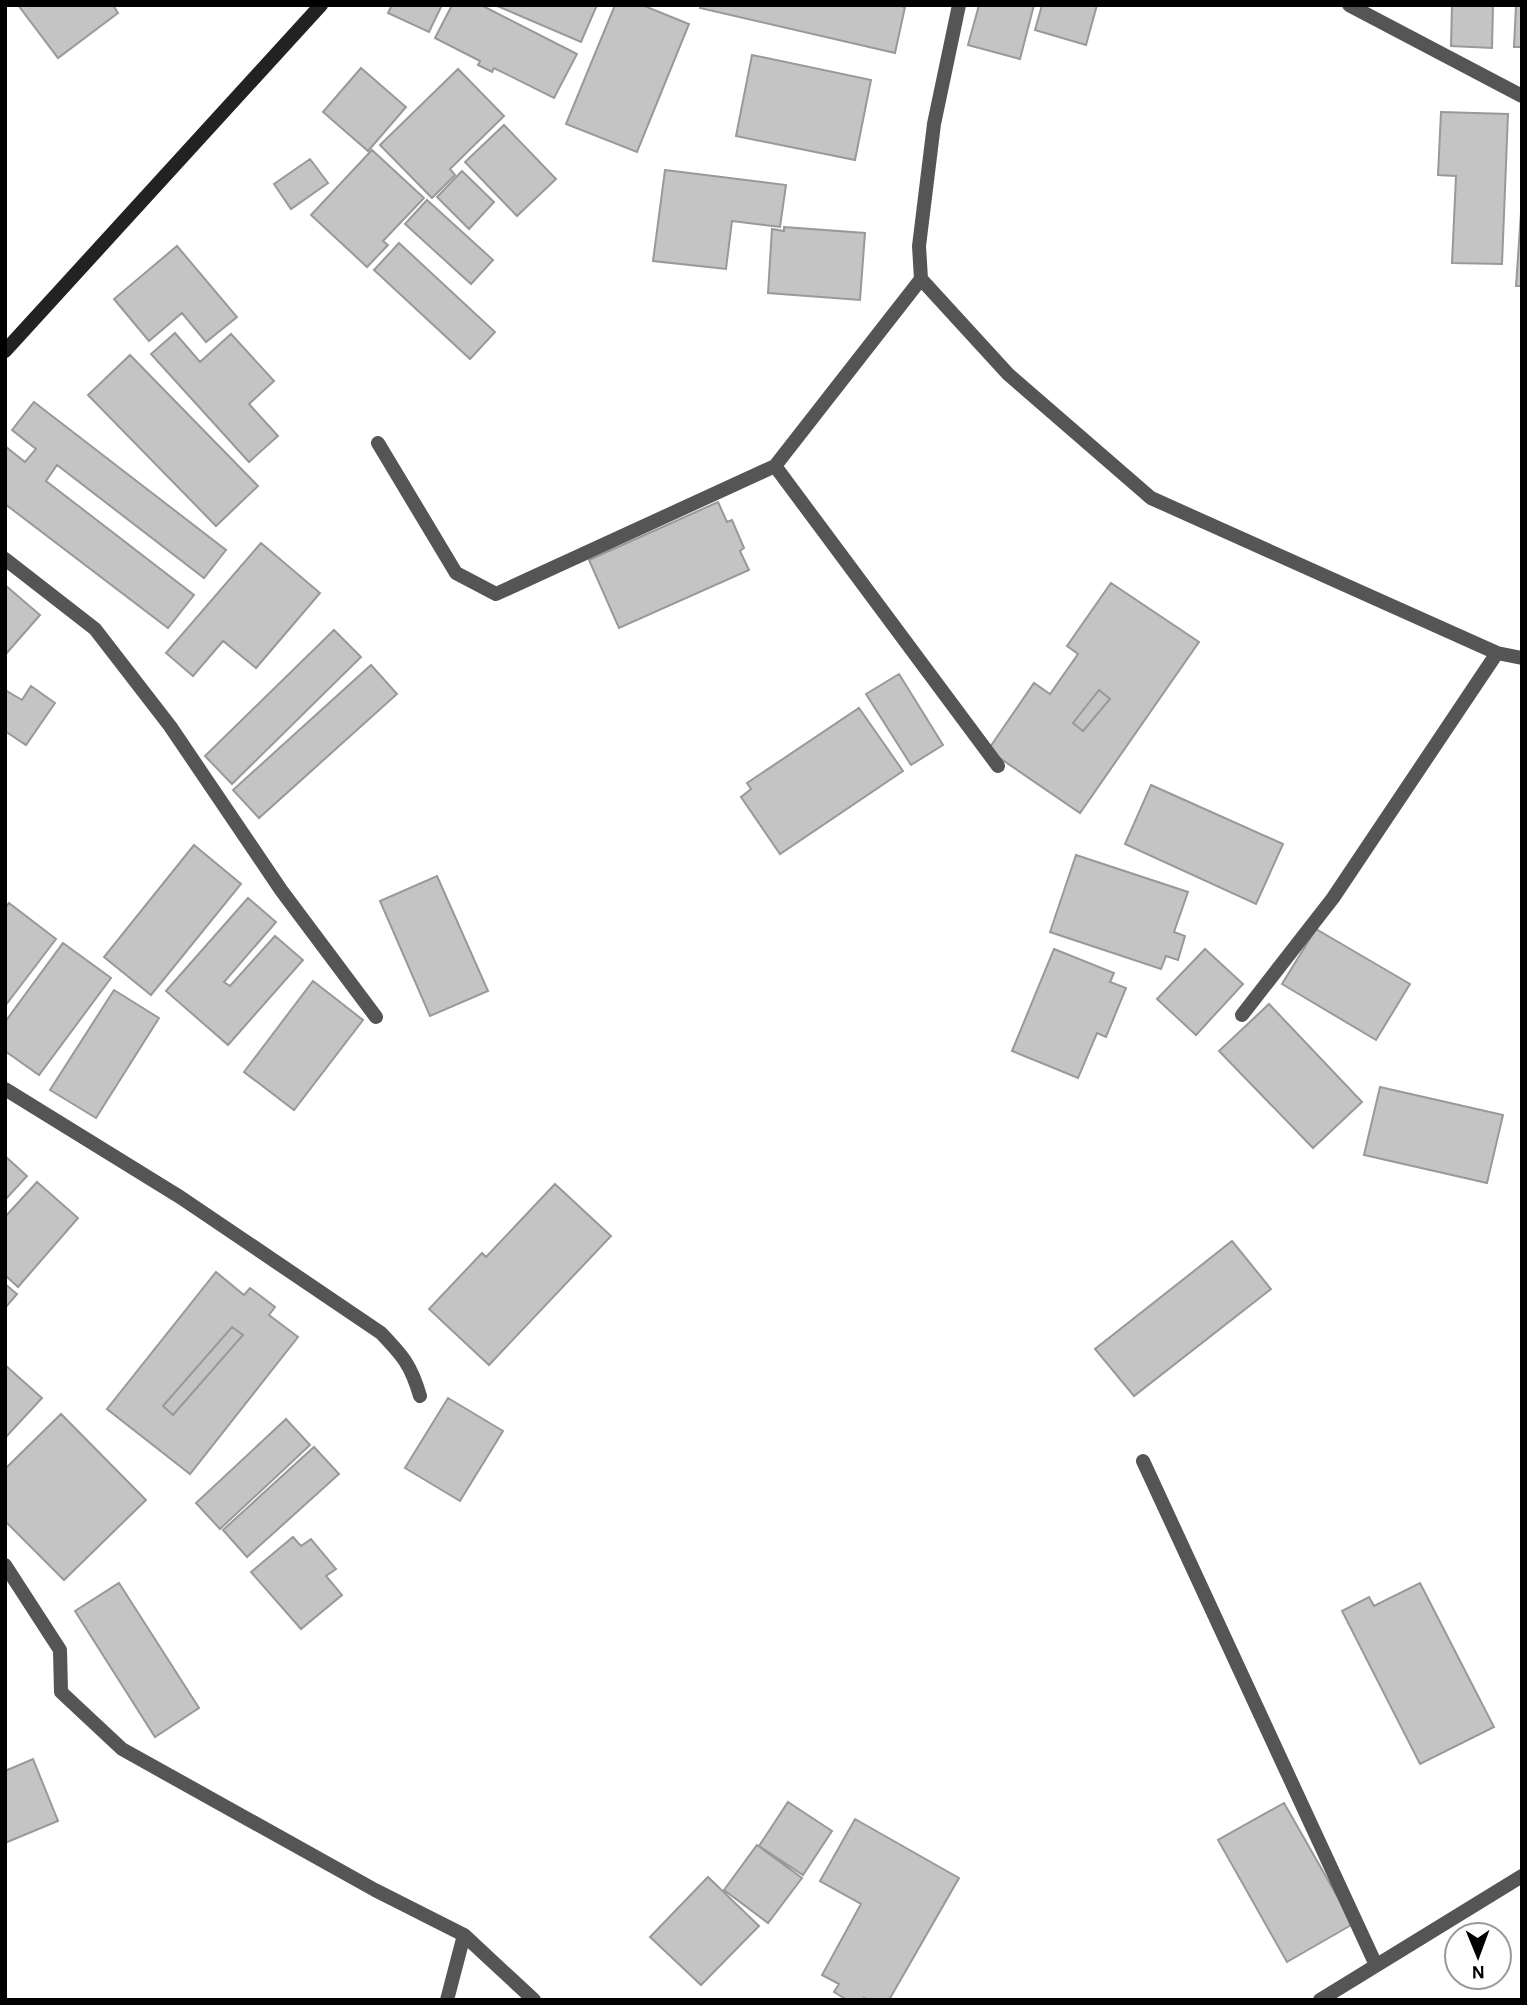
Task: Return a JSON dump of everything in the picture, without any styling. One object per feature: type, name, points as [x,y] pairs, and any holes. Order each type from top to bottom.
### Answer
[{"type":"street","points":[[5,351],[321,5]]},
{"type":"street","points":[[958,5],[934,124],[919,246],[921,279],[1008,374],[1151,498],[1497,653],[1522,658]]},
{"type":"street","points":[[1349,5],[1522,96]]},
{"type":"street","points":[[378,443],[456,573],[496,594],[775,466],[921,279]]},
{"type":"street","points":[[775,466],[998,766]]},
{"type":"street","points":[[5,559],[95,629],[170,726],[281,890],[376,1017]]},
{"type":"street","points":[[1242,1015],[1333,898],[1497,653]]},
{"type":"street","points":[[5,1089],[180,1197],[381,1333],[404,1356],[414,1374],[420,1396]]},
{"type":"street","points":[[1143,1461],[1376,1965]]},
{"type":"street","points":[[5,1565],[60,1650],[61,1692],[122,1749],[375,1890],[464,1935],[534,2000]]},
{"type":"street","points":[[1320,2000],[1522,1876]]},
{"type":"street","points":[[447,2000],[464,1935]]},
{"type":"building","points":[[18,5],[113,5],[118,13],[58,58]]},
{"type":"building","points":[[392,5],[442,5],[429,32],[388,13]]},
{"type":"building","points":[[452,5],[481,5],[577,54],[554,98],[494,68],[492,72],[478,65],[480,61],[435,38]]},
{"type":"building","points":[[495,5],[597,5],[581,42]]},
{"type":"building","points":[[615,5],[642,5],[689,24],[637,152],[566,124]]},
{"type":"building","points":[[700,5],[905,7],[895,53],[700,8]]},
{"type":"building","points":[[979,5],[1034,5],[1020,59],[968,45]]},
{"type":"building","points":[[1042,5],[1097,5],[1086,45],[1035,30]]},
{"type":"building","points":[[1452,5],[1493,5],[1492,48],[1451,46]]},
{"type":"building","points":[[1516,5],[1522,5],[1522,47],[1514,47]]},
{"type":"building","points":[[752,55],[871,80],[855,160],[736,136]]},
{"type":"building","points":[[361,68],[406,107],[368,151],[323,112]]},
{"type":"building","points":[[458,69],[504,116],[450,169],[455,175],[432,198],[380,145]]},
{"type":"building","points":[[1441,112],[1508,114],[1502,264],[1452,263],[1456,176],[1438,175]]},
{"type":"building","points":[[504,125],[556,179],[517,216],[465,162]]},
{"type":"building","points":[[372,150],[424,198],[383,241],[388,245],[367,267],[311,215]]},
{"type":"building","points":[[310,159],[328,183],[291,209],[274,184]]},
{"type":"building","points":[[665,170],[786,185],[780,227],[732,221],[726,269],[653,261]]},
{"type":"building","points":[[462,171],[494,202],[469,229],[437,197]]},
{"type":"building","points":[[1522,198],[1522,286],[1516,286]]},
{"type":"building","points":[[427,200],[493,260],[471,284],[405,224]]},
{"type":"building","points":[[784,227],[865,233],[860,300],[768,293],[772,229],[784,231]]},
{"type":"building","points":[[399,243],[495,332],[470,359],[374,270]]},
{"type":"building","points":[[177,246],[237,317],[206,342],[182,313],[149,341],[114,299]]},
{"type":"building","points":[[175,333],[200,362],[231,334],[274,381],[249,404],[278,436],[249,462],[151,354]]},
{"type":"building","points":[[130,355],[258,486],[216,526],[88,395]]},
{"type":"building","points":[[34,402],[226,550],[204,578],[57,465],[46,481],[194,595],[168,628],[5,504],[5,446],[25,462],[36,449],[12,430]]},
{"type":"building","points":[[718,502],[727,522],[732,520],[744,548],[740,551],[749,570],[619,628],[589,560]]},
{"type":"building","points":[[261,543],[320,593],[256,668],[223,641],[193,676],[166,653]]},
{"type":"building","points":[[1111,583],[1199,642],[1080,813],[988,750],[1034,683],[1050,694],[1078,654],[1067,646]],"holes":[[[1099,690],[1110,699],[1083,731],[1073,723]]]},
{"type":"building","points":[[5,585],[40,615],[5,655]]},
{"type":"building","points":[[334,630],[361,657],[232,784],[205,756]]},
{"type":"building","points":[[371,665],[397,694],[259,818],[233,790]]},
{"type":"building","points":[[899,674],[943,745],[911,765],[866,694]]},
{"type":"building","points":[[31,686],[55,703],[26,745],[5,731],[5,690],[22,700]]},
{"type":"building","points":[[1099,690],[1110,699],[1083,731],[1073,723]]},
{"type":"building","points":[[859,708],[903,771],[780,854],[741,797],[751,789],[747,783]]},
{"type":"building","points":[[1151,785],[1283,844],[1256,904],[1125,844]]},
{"type":"building","points":[[194,845],[241,884],[151,995],[104,957]]},
{"type":"building","points":[[1076,855],[1188,892],[1174,932],[1185,936],[1178,960],[1166,956],[1161,969],[1050,932]]},
{"type":"building","points":[[437,876],[488,991],[430,1016],[380,901]]},
{"type":"building","points":[[248,898],[276,922],[224,982],[230,986],[275,936],[303,960],[228,1045],[166,991]]},
{"type":"building","points":[[9,903],[56,939],[5,1006],[5,908]]},
{"type":"building","points":[[1316,929],[1410,984],[1376,1040],[1282,984]]},
{"type":"building","points":[[63,943],[111,978],[39,1075],[5,1051],[5,1022]]},
{"type":"building","points":[[1054,949],[1114,973],[1110,982],[1126,988],[1106,1037],[1097,1033],[1078,1078],[1012,1051]]},
{"type":"building","points":[[1205,949],[1243,984],[1196,1035],[1157,999]]},
{"type":"building","points":[[313,981],[363,1020],[294,1110],[244,1072]]},
{"type":"building","points":[[114,990],[159,1018],[96,1118],[50,1090]]},
{"type":"building","points":[[1269,1004],[1362,1102],[1313,1148],[1219,1051]]},
{"type":"building","points":[[1380,1087],[1503,1115],[1487,1183],[1364,1155]]},
{"type":"building","points":[[5,1156],[27,1176],[5,1200]]},
{"type":"building","points":[[37,1182],[78,1218],[18,1287],[5,1275],[5,1217]]},
{"type":"building","points":[[555,1184],[611,1236],[489,1365],[429,1309],[482,1253],[486,1257]]},
{"type":"building","points":[[1232,1241],[1271,1289],[1134,1396],[1095,1349]]},
{"type":"building","points":[[216,1272],[244,1295],[250,1288],[275,1307],[269,1315],[298,1337],[190,1474],[107,1409]],"holes":[[[232,1327],[243,1335],[173,1415],[163,1406]]]},
{"type":"building","points":[[5,1284],[17,1294],[5,1308]]},
{"type":"building","points":[[232,1327],[243,1335],[173,1415],[163,1406]]},
{"type":"building","points":[[5,1365],[42,1398],[5,1438]]},
{"type":"building","points":[[448,1398],[503,1431],[460,1501],[405,1468]]},
{"type":"building","points":[[61,1414],[146,1500],[64,1580],[5,1521],[5,1469]]},
{"type":"building","points":[[286,1419],[310,1445],[220,1529],[196,1503]]},
{"type":"building","points":[[314,1447],[339,1474],[247,1557],[223,1530]]},
{"type":"building","points":[[293,1537],[301,1546],[311,1539],[336,1569],[326,1576],[342,1595],[301,1629],[251,1572]]},
{"type":"building","points":[[119,1583],[199,1708],[155,1737],[75,1611]]},
{"type":"building","points":[[1420,1583],[1494,1727],[1420,1764],[1342,1611],[1369,1597],[1374,1606]]},
{"type":"building","points":[[33,1759],[58,1821],[5,1843],[5,1771]]},
{"type":"building","points":[[788,1802],[832,1831],[803,1875],[759,1846]]},
{"type":"building","points":[[1284,1803],[1353,1924],[1287,1962],[1218,1840]]},
{"type":"building","points":[[855,1819],[959,1878],[889,2000],[847,2000],[834,1992],[839,1984],[822,1975],[861,1904],[820,1881]]},
{"type":"building","points":[[757,1845],[802,1878],[768,1923],[724,1890]]},
{"type":"building","points":[[708,1877],[759,1926],[701,1985],[650,1937]]}]
